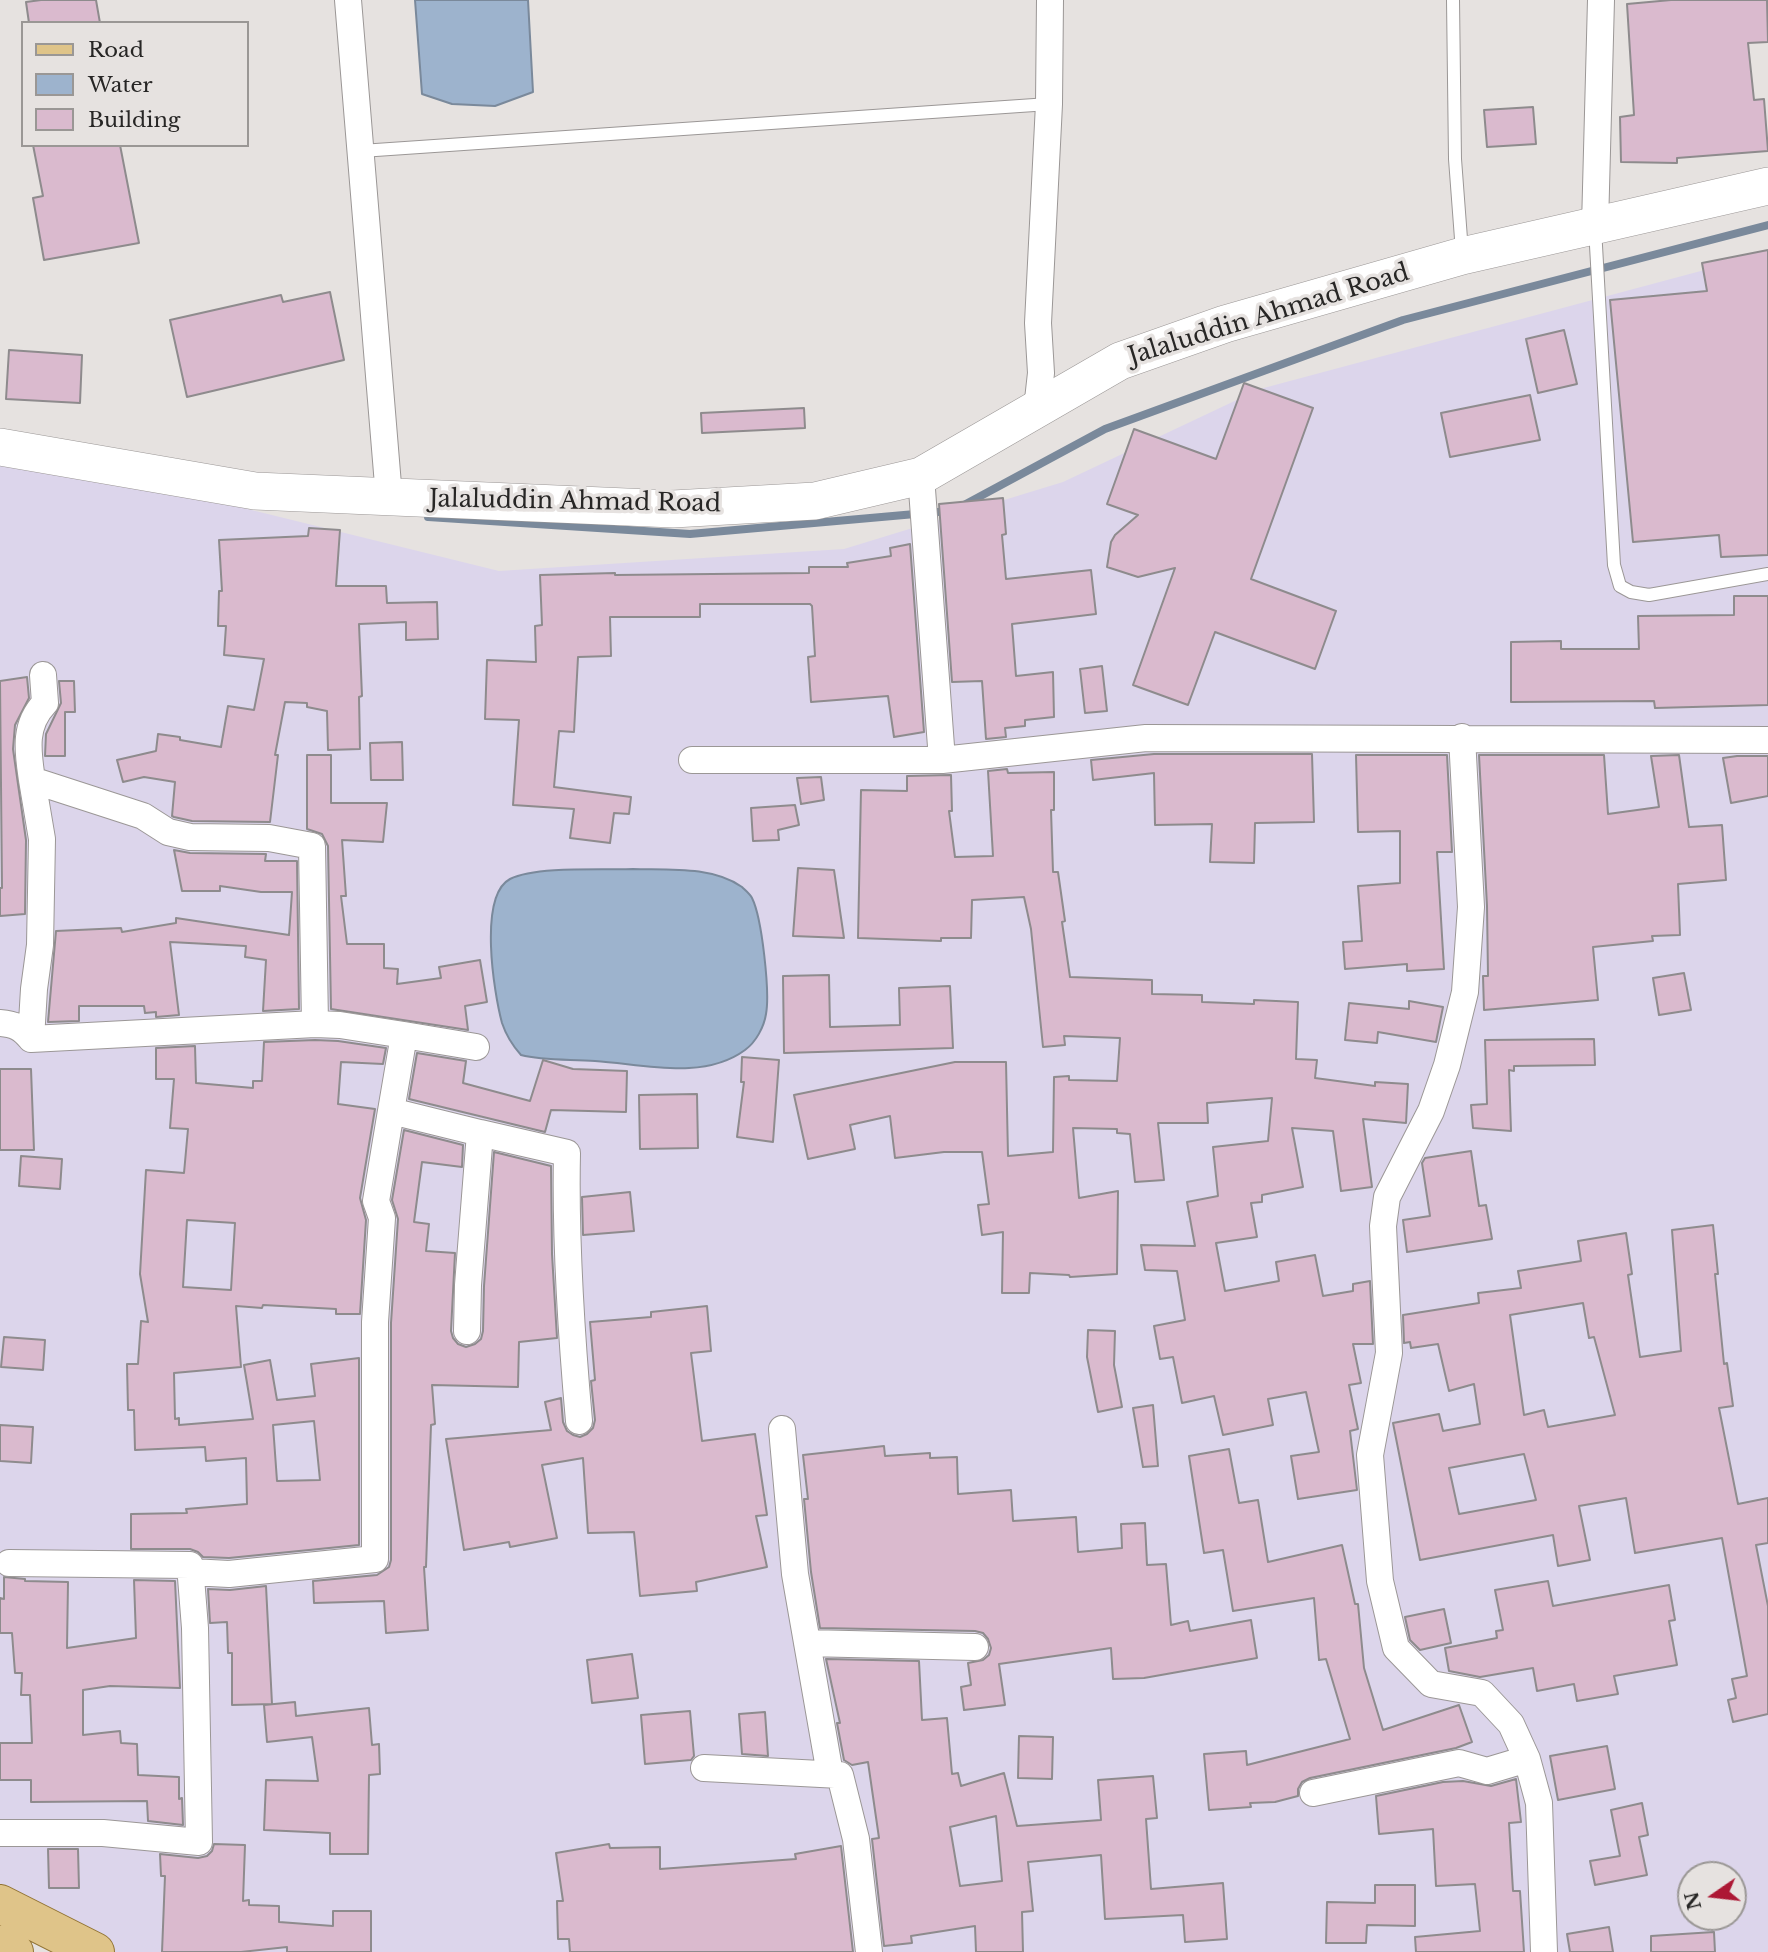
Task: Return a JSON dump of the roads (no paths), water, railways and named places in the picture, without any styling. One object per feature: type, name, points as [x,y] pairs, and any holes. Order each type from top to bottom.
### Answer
[{"type":"main road","points":[[0,1904],[95,1952]]},
{"type":"main road","points":[[0,1945],[14,1952]]},
{"type":"street","points":[[348,0],[389,496]]},
{"type":"street","points":[[1037,409],[1041,373],[1038,323],[1049,104],[1050,0]]},
{"type":"street","points":[[1595,226],[1601,0]]},
{"type":"street","name":"Jalaluddin Ahmad Road","points":[[0,447],[255,491],[673,509],[815,501],[921,477],[1120,361],[1225,324],[1462,256],[1768,186]]},
{"type":"street","points":[[921,477],[942,760]]},
{"type":"street","points":[[31,1039],[40,945],[42,839],[28,751],[29,727],[36,712],[45,703],[43,675]]},
{"type":"street","points":[[1462,737],[1471,907],[1465,992],[1447,1065],[1431,1111],[1387,1197],[1383,1226],[1389,1353],[1370,1455],[1380,1581],[1396,1648],[1431,1684],[1482,1693],[1511,1724],[1527,1759],[1539,1803],[1544,1952]]},
{"type":"street","points":[[692,760],[942,760],[1146,738],[1768,740]]},
{"type":"street","points":[[32,780],[143,816],[168,832],[190,837],[269,838],[312,846],[315,1024]]},
{"type":"street","points":[[0,1023],[22,1028],[31,1039]]},
{"type":"street","points":[[31,1039],[315,1024],[340,1025],[476,1047]]},
{"type":"street","points":[[191,1572],[242,1573],[375,1559],[375,1322],[382,1218],[376,1201],[404,1035]]},
{"type":"street","points":[[391,1111],[567,1153],[568,1306],[579,1421]]},
{"type":"street","points":[[467,1331],[480,1133]]},
{"type":"street","points":[[782,1429],[795,1574],[830,1774]]},
{"type":"street","points":[[0,1833],[103,1833],[199,1842],[195,1628],[190,1565],[9,1563]]},
{"type":"street","points":[[807,1643],[975,1647]]},
{"type":"street","points":[[1313,1793],[1459,1763],[1488,1771],[1527,1759]]},
{"type":"street","points":[[704,1768],[841,1775],[856,1839],[869,1952]]},
{"type":"lane","points":[[1453,0],[1455,159],[1462,256]]},
{"type":"lane","points":[[361,151],[1049,104]]},
{"type":"lane","points":[[1595,226],[1614,565],[1620,586],[1631,592],[1648,595],[1768,574]]},
{"type":"water","points":[[415,0],[528,0],[533,92],[495,106],[452,104],[422,94]]},
{"type":"water","points":[[633,869],[704,872],[730,880],[750,895],[759,921],[766,973],[766,1014],[759,1034],[749,1047],[728,1059],[692,1068],[521,1055],[502,1023],[495,990],[491,924],[500,889],[510,879],[536,872]]},
{"type":"waterway","points":[[964,505],[1105,429],[1403,320],[1768,225]]},
{"type":"waterway","points":[[428,517],[690,534],[949,511]]}]
